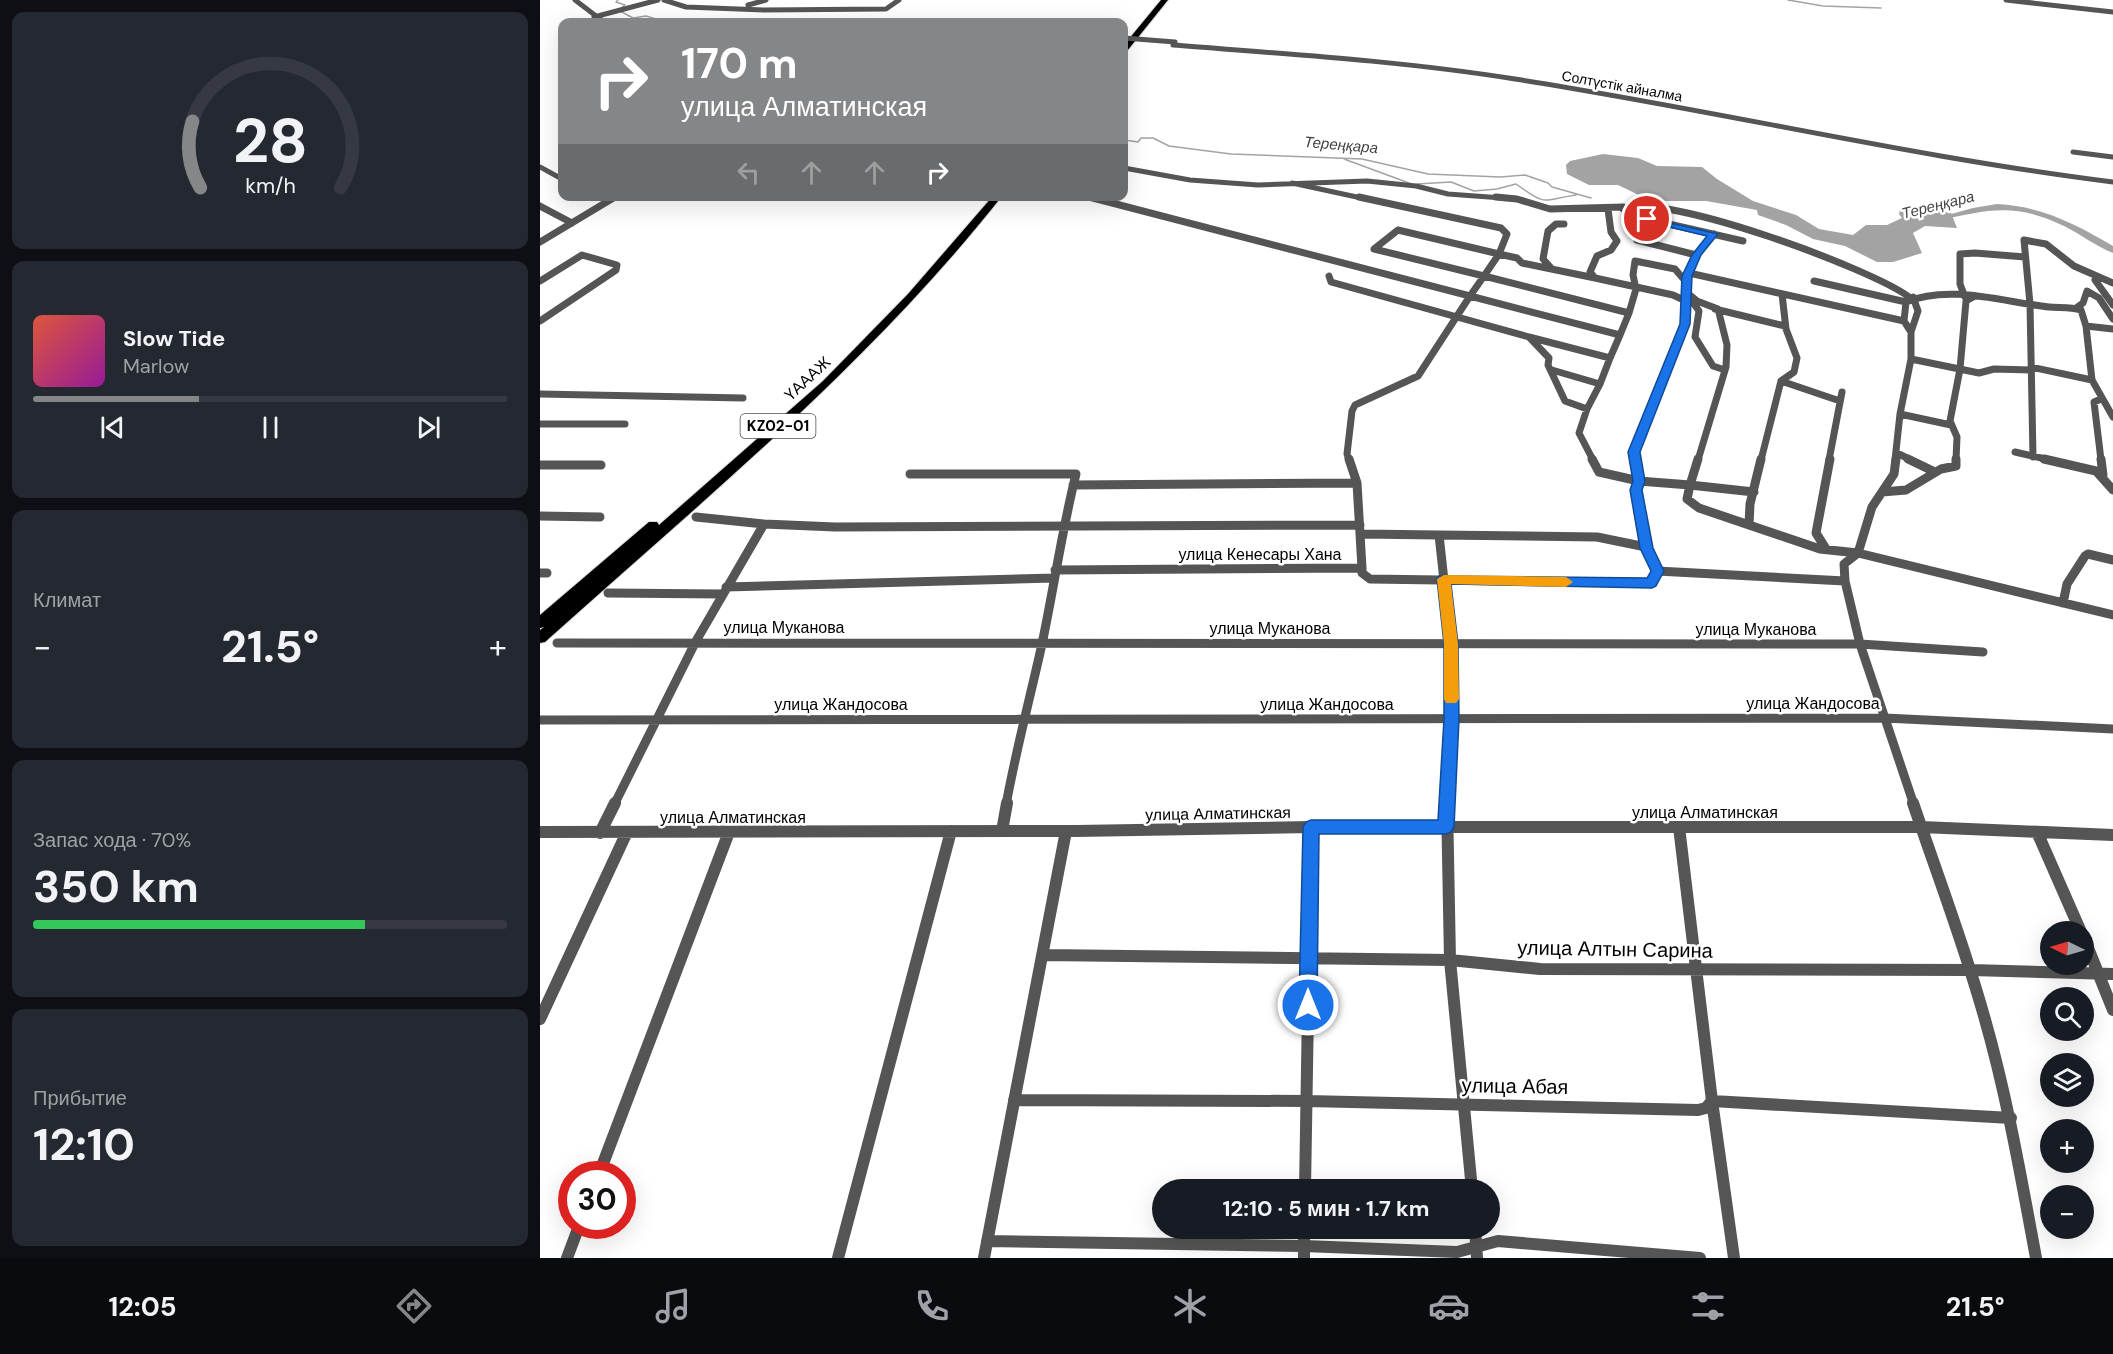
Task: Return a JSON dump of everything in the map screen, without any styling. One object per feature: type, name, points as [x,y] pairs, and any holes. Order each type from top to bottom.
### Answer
[{"type":"highway","points":[[1128,35],[1158,0]]},
{"type":"highway","points":[[1128,44],[1165,0]]},
{"type":"highway","name":"ҮАААЖ","points":[[540,623],[771,424],[833,366],[919,278],[984,201]]},
{"type":"highway","name":"ҮАААЖ","points":[[540,638],[827,383],[912,296],[994,201]]},
{"type":"street","points":[[575,0],[594,17],[658,0]]},
{"type":"street","points":[[664,0],[686,6],[764,10],[886,9],[899,0]]},
{"type":"street","points":[[672,0],[755,5],[766,0]]},
{"type":"street","points":[[2007,0],[2113,12]]},
{"type":"street","points":[[2066,0],[2068,7]]},
{"type":"street","name":"Солтүстік айналма","points":[[1128,40],[1391,59],[1516,75],[1882,144],[2014,165],[2113,177]]},
{"type":"street","name":"Солтүстік айналма","points":[[1184,44],[1387,62],[1515,79],[1635,99],[1884,149],[2113,182]]},
{"type":"street","points":[[2073,152],[2113,157]]},
{"type":"street","points":[[540,167],[558,177]]},
{"type":"street","points":[[1128,169],[1190,180],[1258,185],[1367,181],[1416,186],[1448,194],[1527,200],[1550,209],[1608,209],[1642,204],[1674,209],[1772,237],[1902,289],[1909,297],[1918,311],[1911,332],[1911,359],[1900,414],[1894,474],[1872,507],[1858,553],[1844,564],[1845,581],[1860,644],[1971,970],[1994,1048],[2011,1118],[2036,1258]]},
{"type":"street","points":[[1292,183],[1501,228],[1508,234],[1498,254],[1418,376],[1356,405],[1352,411],[1347,454],[1357,483],[1362,568]]},
{"type":"street","points":[[1102,201],[1621,335]]},
{"type":"street","points":[[540,242],[608,202]]},
{"type":"street","points":[[540,206],[572,223]]},
{"type":"street","points":[[1623,207],[1634,216],[1743,241]]},
{"type":"street","points":[[1595,278],[1590,272],[1597,256],[1611,250],[1617,241],[1611,232],[1608,209]]},
{"type":"street","points":[[1552,269],[1543,259],[1548,231],[1556,224],[1564,224]]},
{"type":"street","points":[[1629,314],[1484,276],[1407,260],[1374,249],[1398,230],[1517,258],[1522,263],[1636,289],[1673,295],[1690,303],[1785,326]]},
{"type":"street","points":[[1714,234],[1696,255],[1689,273],[1687,288],[1690,303],[1685,324],[1634,452],[1639,481],[1636,490],[1647,548],[1658,571],[1845,581]]},
{"type":"street","points":[[1637,240],[1696,255]]},
{"type":"street","points":[[2033,456],[2030,304],[2024,240],[2053,247],[2074,266],[2096,279],[2113,283]]},
{"type":"street","points":[[1969,297],[1960,284],[1960,254],[1969,251],[1999,257],[2025,257]]},
{"type":"street","points":[[540,281],[582,255],[617,266],[616,270],[540,321]]},
{"type":"street","points":[[1718,309],[1697,301],[1675,269],[1635,261],[1633,275],[1636,289],[1629,314],[1587,409],[1579,433],[1599,472],[1639,481],[1754,492]]},
{"type":"street","points":[[1689,273],[1904,321],[1911,332]]},
{"type":"street","points":[[1329,276],[1331,282],[1610,358]]},
{"type":"street","points":[[2076,308],[2083,303],[2087,291],[2096,279]]},
{"type":"street","points":[[2096,279],[2113,305]]},
{"type":"street","points":[[1814,281],[1910,300],[1969,297],[2076,308],[2083,312],[2092,380],[2113,417]]},
{"type":"street","points":[[2087,291],[2113,305]]},
{"type":"street","points":[[1749,525],[1754,492],[1781,381],[1794,372],[1797,358],[1785,326],[1782,294]]},
{"type":"street","points":[[1882,492],[1906,490],[1935,472],[1956,466],[1957,437],[1950,422],[1960,369],[1966,301],[1969,297]]},
{"type":"street","points":[[1904,321],[1910,300]]},
{"type":"street","points":[[2102,300],[2113,312]]},
{"type":"street","points":[[2102,300],[2113,319]]},
{"type":"street","points":[[1690,303],[1699,311],[1695,337],[1713,366],[1725,370]]},
{"type":"street","points":[[1718,309],[1727,345],[1725,370],[1687,499],[1699,508],[1826,549],[1858,553],[2113,615]]},
{"type":"street","points":[[2086,326],[2113,329]]},
{"type":"street","points":[[1529,337],[1549,358],[1548,365],[1564,401],[1587,409]]},
{"type":"street","points":[[1911,359],[1979,373],[1994,369],[2031,369],[2092,380]]},
{"type":"street","points":[[1552,370],[1600,384]]},
{"type":"street","points":[[1781,381],[1802,386],[1821,396],[1841,397],[1816,533],[1826,549]]},
{"type":"street","points":[[540,394],[743,398]]},
{"type":"street","points":[[2101,399],[2094,402],[2103,475]]},
{"type":"street","points":[[1900,414],[1952,425]]},
{"type":"street","points":[[540,424],[625,424]]},
{"type":"street","points":[[2015,452],[2096,471],[2103,475],[2113,490]]},
{"type":"street","points":[[1896,453],[1935,472]]},
{"type":"street","points":[[540,465],[601,465]]},
{"type":"street","points":[[910,474],[1076,474],[1063,525],[1042,643],[1002,831]]},
{"type":"street","points":[[1073,485],[1357,483]]},
{"type":"street","points":[[540,516],[600,517]]},
{"type":"street","points":[[696,517],[764,525],[835,527],[1063,525],[1360,529],[1439,535],[1597,537],[1647,548]]},
{"type":"street","points":[[600,832],[696,641],[764,525]]},
{"type":"street","points":[[1439,535],[1451,644],[1451,719],[1446,827],[1450,960],[1471,1179]]},
{"type":"street","points":[[2063,603],[2067,584],[2085,556],[2088,554],[2113,560]]},
{"type":"street","name":"улица Кенесары Хана","points":[[608,593],[724,590],[1055,574],[1362,568],[1362,573],[1370,579],[1652,583],[1658,571]]},
{"type":"street","name":"улица Муканова","points":[[557,643],[696,641],[1860,644],[1983,652]]},
{"type":"street","name":"улица Жандосова","points":[[540,720],[1885,718],[2113,729]]},
{"type":"street","points":[[1305,1179],[1311,827]]},
{"type":"street","points":[[1679,827],[1695,968],[1734,1258]]},
{"type":"street","name":"улица Алматинская","points":[[540,831],[1921,827],[2113,834]]},
{"type":"street","points":[[838,1258],[951,831]]},
{"type":"street","points":[[984,1258],[1045,955],[1066,831]]},
{"type":"street","points":[[540,1019],[627,832]]},
{"type":"street","points":[[603,1161],[729,832]]},
{"type":"street","points":[[2037,832],[2076,921]]},
{"type":"street","name":"улица Алтын Сарина","points":[[1045,955],[1450,960],[1540,969],[1971,970],[2113,974]]},
{"type":"street","points":[[2094,963],[2113,1010]]},
{"type":"street","name":"улица Абая","points":[[1014,1100],[1307,1101],[1698,1110],[1706,1108],[1712,1101],[2011,1118]]},
{"type":"street","points":[[567,1258],[574,1239]]},
{"type":"street","points":[[987,1240],[1304,1252],[1477,1253],[1498,1240],[1700,1258]]},
{"type":"shaded area","points":[[1603,154],[1638,158],[1657,166],[1702,167],[1753,201],[1796,215],[1819,229],[1853,235],[1866,225],[1887,225],[1902,218],[1899,214],[1900,210],[1918,206],[1951,213],[1957,228],[1925,226],[1913,233],[1922,253],[1893,262],[1877,262],[1845,246],[1813,239],[1786,225],[1758,215],[1757,210],[1706,201],[1651,201],[1618,185],[1589,185],[1567,174],[1566,165],[1570,161]]},
{"type":"waterway","name":"Тереңқара","points":[[618,0],[616,2],[625,5],[621,8]]},
{"type":"waterway","points":[[1788,0],[1823,6],[1881,8]]},
{"type":"waterway","name":"Тереңқара","points":[[620,11],[633,18]]},
{"type":"waterway","name":"Тереңқара","points":[[633,18],[646,16],[653,18]]},
{"type":"waterway","name":"Тереңқара","points":[[1128,141],[1138,142],[1141,138],[1153,138],[1169,146],[1231,154],[1362,159],[1428,174],[1500,177],[1525,175],[1548,183],[1552,187],[1591,198]]},
{"type":"waterway","points":[[1344,159],[1409,183]]},
{"type":"waterway","points":[[1417,184],[1451,182],[1474,191],[1497,189],[1516,184],[1534,196],[1545,200],[1576,195]]},
{"type":"waterway","name":"Тереңқара","points":[[1937,219],[1978,209],[2015,208],[2049,216],[2113,250]]},
{"type":"slow traffic","points":[[1451,699],[1451,644],[1444,579],[1566,582]]},
{"type":"route","points":[[1308,1005],[1311,827],[1446,827],[1451,719],[1451,644],[1444,579],[1652,583],[1658,571],[1654,567],[1647,548],[1636,490],[1639,481],[1634,452],[1685,324],[1687,276],[1696,255],[1714,234],[1647,219]]}]
